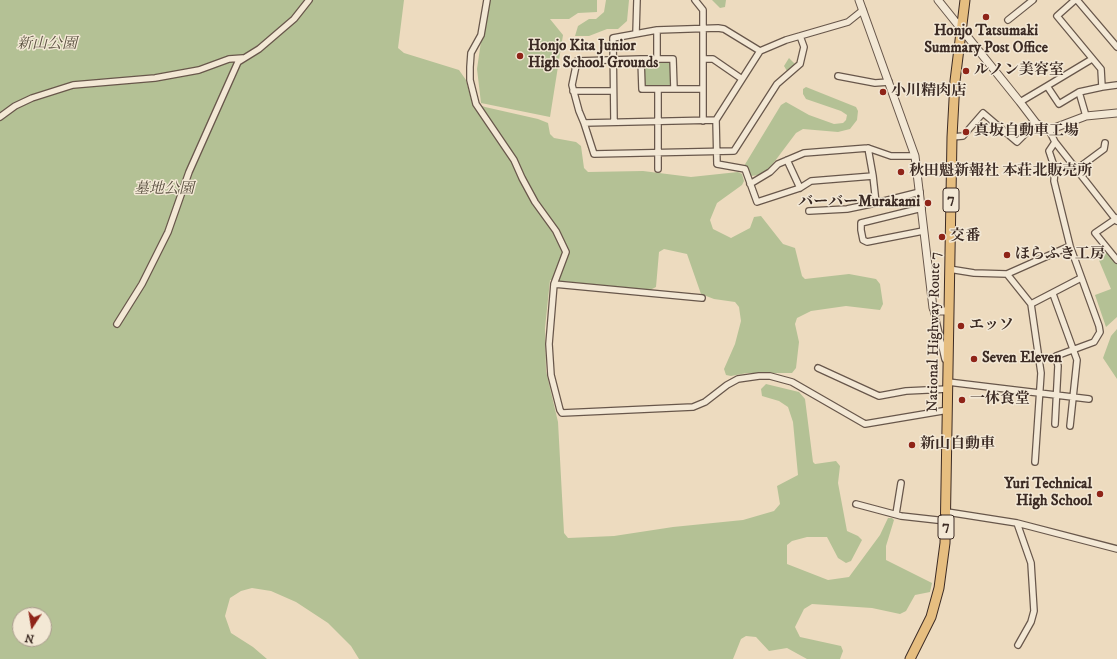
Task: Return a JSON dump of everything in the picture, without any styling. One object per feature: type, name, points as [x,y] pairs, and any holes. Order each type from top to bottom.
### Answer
[{"type":"highway","name":"National Highway Route 7","points":[[910,659],[931,617],[944,562],[947,512],[949,269],[952,138],[961,28],[965,0]]},
{"type":"street","points":[[117,324],[142,284],[168,232],[189,172],[238,62],[265,44],[294,19],[309,0]]},
{"type":"street","points":[[487,0],[481,35],[471,53],[470,80],[476,104],[514,160],[534,202],[562,241],[566,252],[554,284],[550,313],[549,361],[555,394],[562,413],[693,408],[706,402],[727,384],[738,379],[759,376],[792,382],[865,424],[948,410]]},
{"type":"street","points":[[636,33],[637,0]]},
{"type":"street","points":[[695,0],[702,10],[703,121]]},
{"type":"street","points":[[859,0],[915,156],[933,308],[948,371]]},
{"type":"street","points":[[938,0],[1036,123],[1043,128],[1049,130],[1086,116],[1117,113]]},
{"type":"street","points":[[1008,20],[1033,0]]},
{"type":"street","points":[[1102,87],[1101,69],[1056,16],[1076,0],[1117,47]]},
{"type":"street","points":[[863,10],[848,22],[786,40],[760,51],[716,120],[717,164],[745,169],[757,202],[800,188],[811,181],[873,176]]},
{"type":"street","points":[[614,122],[613,38],[657,30],[703,28],[724,29],[760,51]]},
{"type":"street","points":[[657,30],[657,59]]},
{"type":"street","points":[[674,89],[674,59],[577,61],[573,78],[573,91],[594,154],[658,151],[734,151],[777,84],[800,64],[804,47],[800,36]]},
{"type":"street","points":[[0,117],[15,106],[32,98],[72,85],[160,78],[199,70],[229,59],[243,58]]},
{"type":"street","points":[[1020,102],[1092,58]]},
{"type":"street","points":[[641,59],[642,89],[703,89]]},
{"type":"street","points":[[703,59],[713,59],[742,79]]},
{"type":"street","points":[[838,76],[875,83],[889,82]]},
{"type":"street","points":[[1047,86],[1059,104],[1079,92],[1117,85]]},
{"type":"street","points":[[658,89],[658,169]]},
{"type":"street","points":[[573,91],[613,91]]},
{"type":"street","points":[[1079,92],[1086,116]]},
{"type":"street","points":[[952,138],[963,136],[983,113],[1017,142],[1036,123]]},
{"type":"street","points":[[584,123],[716,120]]},
{"type":"street","points":[[1049,130],[1055,142],[1117,219],[1095,233],[1117,260]]},
{"type":"street","points":[[1055,142],[1049,151],[1055,169],[1054,181],[1070,246],[1100,332],[1094,342],[1056,356],[1058,366],[1055,424]]},
{"type":"street","points":[[1077,169],[1104,149],[1105,143]]},
{"type":"street","points":[[750,184],[787,160],[804,153],[868,148],[891,156],[915,156]]},
{"type":"street","points":[[868,148],[876,203]]},
{"type":"street","points":[[787,160],[800,188]]},
{"type":"street","points":[[809,211],[847,209],[920,192]]},
{"type":"street","points":[[922,208],[861,223],[861,230],[863,240],[867,242],[923,231]]},
{"type":"street","points":[[949,269],[974,273],[1007,274],[1070,246]]},
{"type":"street","points":[[1007,274],[1031,304],[1041,373],[1035,462]]},
{"type":"street","points":[[1031,304],[1053,294],[1081,278]]},
{"type":"street","points":[[554,284],[702,298]]},
{"type":"street","points":[[1053,294],[1077,360],[1070,426]]},
{"type":"street","points":[[933,308],[938,311],[949,311]]},
{"type":"street","points":[[818,368],[879,396],[948,386],[1089,399]]},
{"type":"street","points":[[896,514],[901,483]]},
{"type":"street","points":[[856,504],[896,514],[946,521]]},
{"type":"street","points":[[947,512],[1017,523],[1117,549]]},
{"type":"street","points":[[1017,523],[1031,563],[1034,611],[1031,622],[1018,645]]},
{"type":"green space","points":[[0,0],[404,0],[398,48],[404,53],[459,70],[466,80],[472,102],[485,107],[538,119],[548,123],[550,134],[554,138],[576,142],[581,146],[584,168],[588,172],[643,171],[691,177],[738,172],[742,174],[744,181],[742,185],[717,203],[710,220],[713,229],[731,238],[750,228],[754,217],[761,216],[783,244],[795,248],[802,276],[805,279],[849,274],[876,279],[880,284],[883,304],[880,310],[846,306],[811,311],[797,318],[795,324],[799,342],[796,368],[792,373],[747,373],[731,376],[726,375],[724,369],[735,344],[741,321],[739,307],[735,302],[714,299],[701,294],[687,254],[664,249],[659,252],[656,287],[650,290],[550,280],[545,328],[546,371],[558,422],[564,533],[568,538],[614,536],[673,527],[743,520],[774,511],[780,504],[777,486],[798,475],[793,422],[788,407],[779,401],[762,396],[761,389],[766,384],[799,392],[805,399],[813,462],[815,464],[836,461],[840,466],[838,483],[847,531],[858,536],[862,540],[851,561],[846,563],[838,558],[827,537],[807,537],[792,541],[787,545],[787,564],[828,580],[849,577],[880,535],[888,518],[892,518],[894,520],[886,546],[886,560],[932,583],[930,592],[915,595],[906,611],[900,614],[872,608],[812,604],[804,609],[795,627],[800,637],[841,646],[843,651],[840,659],[807,659],[787,648],[769,651],[756,637],[746,636],[741,639],[733,659],[359,659],[351,646],[328,623],[296,602],[271,591],[252,588],[241,591],[230,598],[225,616],[231,633],[253,647],[267,659],[0,659]]},
{"type":"green space","name":"Honjo Kita Junior High School Grounds","points":[[487,0],[597,0],[597,12],[578,13],[569,19],[550,19],[563,35],[550,117],[481,103],[477,69]]},
{"type":"green space","points":[[606,0],[629,0],[627,21],[618,29],[607,29],[589,36],[575,36],[578,26],[589,19],[596,19],[604,12]]},
{"type":"green space","points":[[712,0],[726,0],[725,7],[720,8]]},
{"type":"green space","points":[[789,58],[795,64],[787,71],[784,66]]},
{"type":"green space","points":[[641,59],[673,59],[674,89],[642,89]]},
{"type":"green space","points":[[806,87],[856,107],[858,111],[857,120],[850,129],[838,132],[803,129],[796,133],[769,169],[759,175],[751,176],[748,168],[744,166],[781,105],[786,102],[809,115],[834,124],[843,123],[846,120],[847,115],[841,111],[806,99],[803,94],[803,89]]},
{"type":"green space","points":[[1107,252],[1117,264],[1117,317],[1106,327],[1095,295],[1111,289],[1098,258]]},
{"type":"green space","points":[[1117,329],[1117,379],[1103,358],[1111,336]]},
{"type":"place","name":"Honjo Tatsumaki Summary Post Office","points":[[986,17]]},
{"type":"place","name":"Honjo Kita Junior High School Grounds","points":[[520,56]]},
{"type":"place","name":"ルノン美容室","points":[[966,71]]},
{"type":"place","name":"小川精肉店","points":[[883,92]]},
{"type":"place","name":"真坂自動車工場","points":[[966,132]]},
{"type":"place","name":"秋田魁新報社 本荘北販売所","points":[[901,172]]},
{"type":"place","name":"バーバーMurakami","points":[[928,203]]},
{"type":"place","name":"交番","points":[[942,237]]},
{"type":"place","name":"ほらふき工房","points":[[1007,255]]},
{"type":"place","name":"エッソ","points":[[961,326]]},
{"type":"place","name":"Seven Eleven","points":[[974,359]]},
{"type":"place","name":"一休食堂","points":[[962,400]]},
{"type":"place","name":"新山自動車","points":[[912,445]]},
{"type":"place","name":"Yuri Technical High School","points":[[1100,494]]},
{"type":"park label","name":"新山公園","points":[[47,45]]},
{"type":"park label","name":"墓地公園","points":[[164,190]]}]
